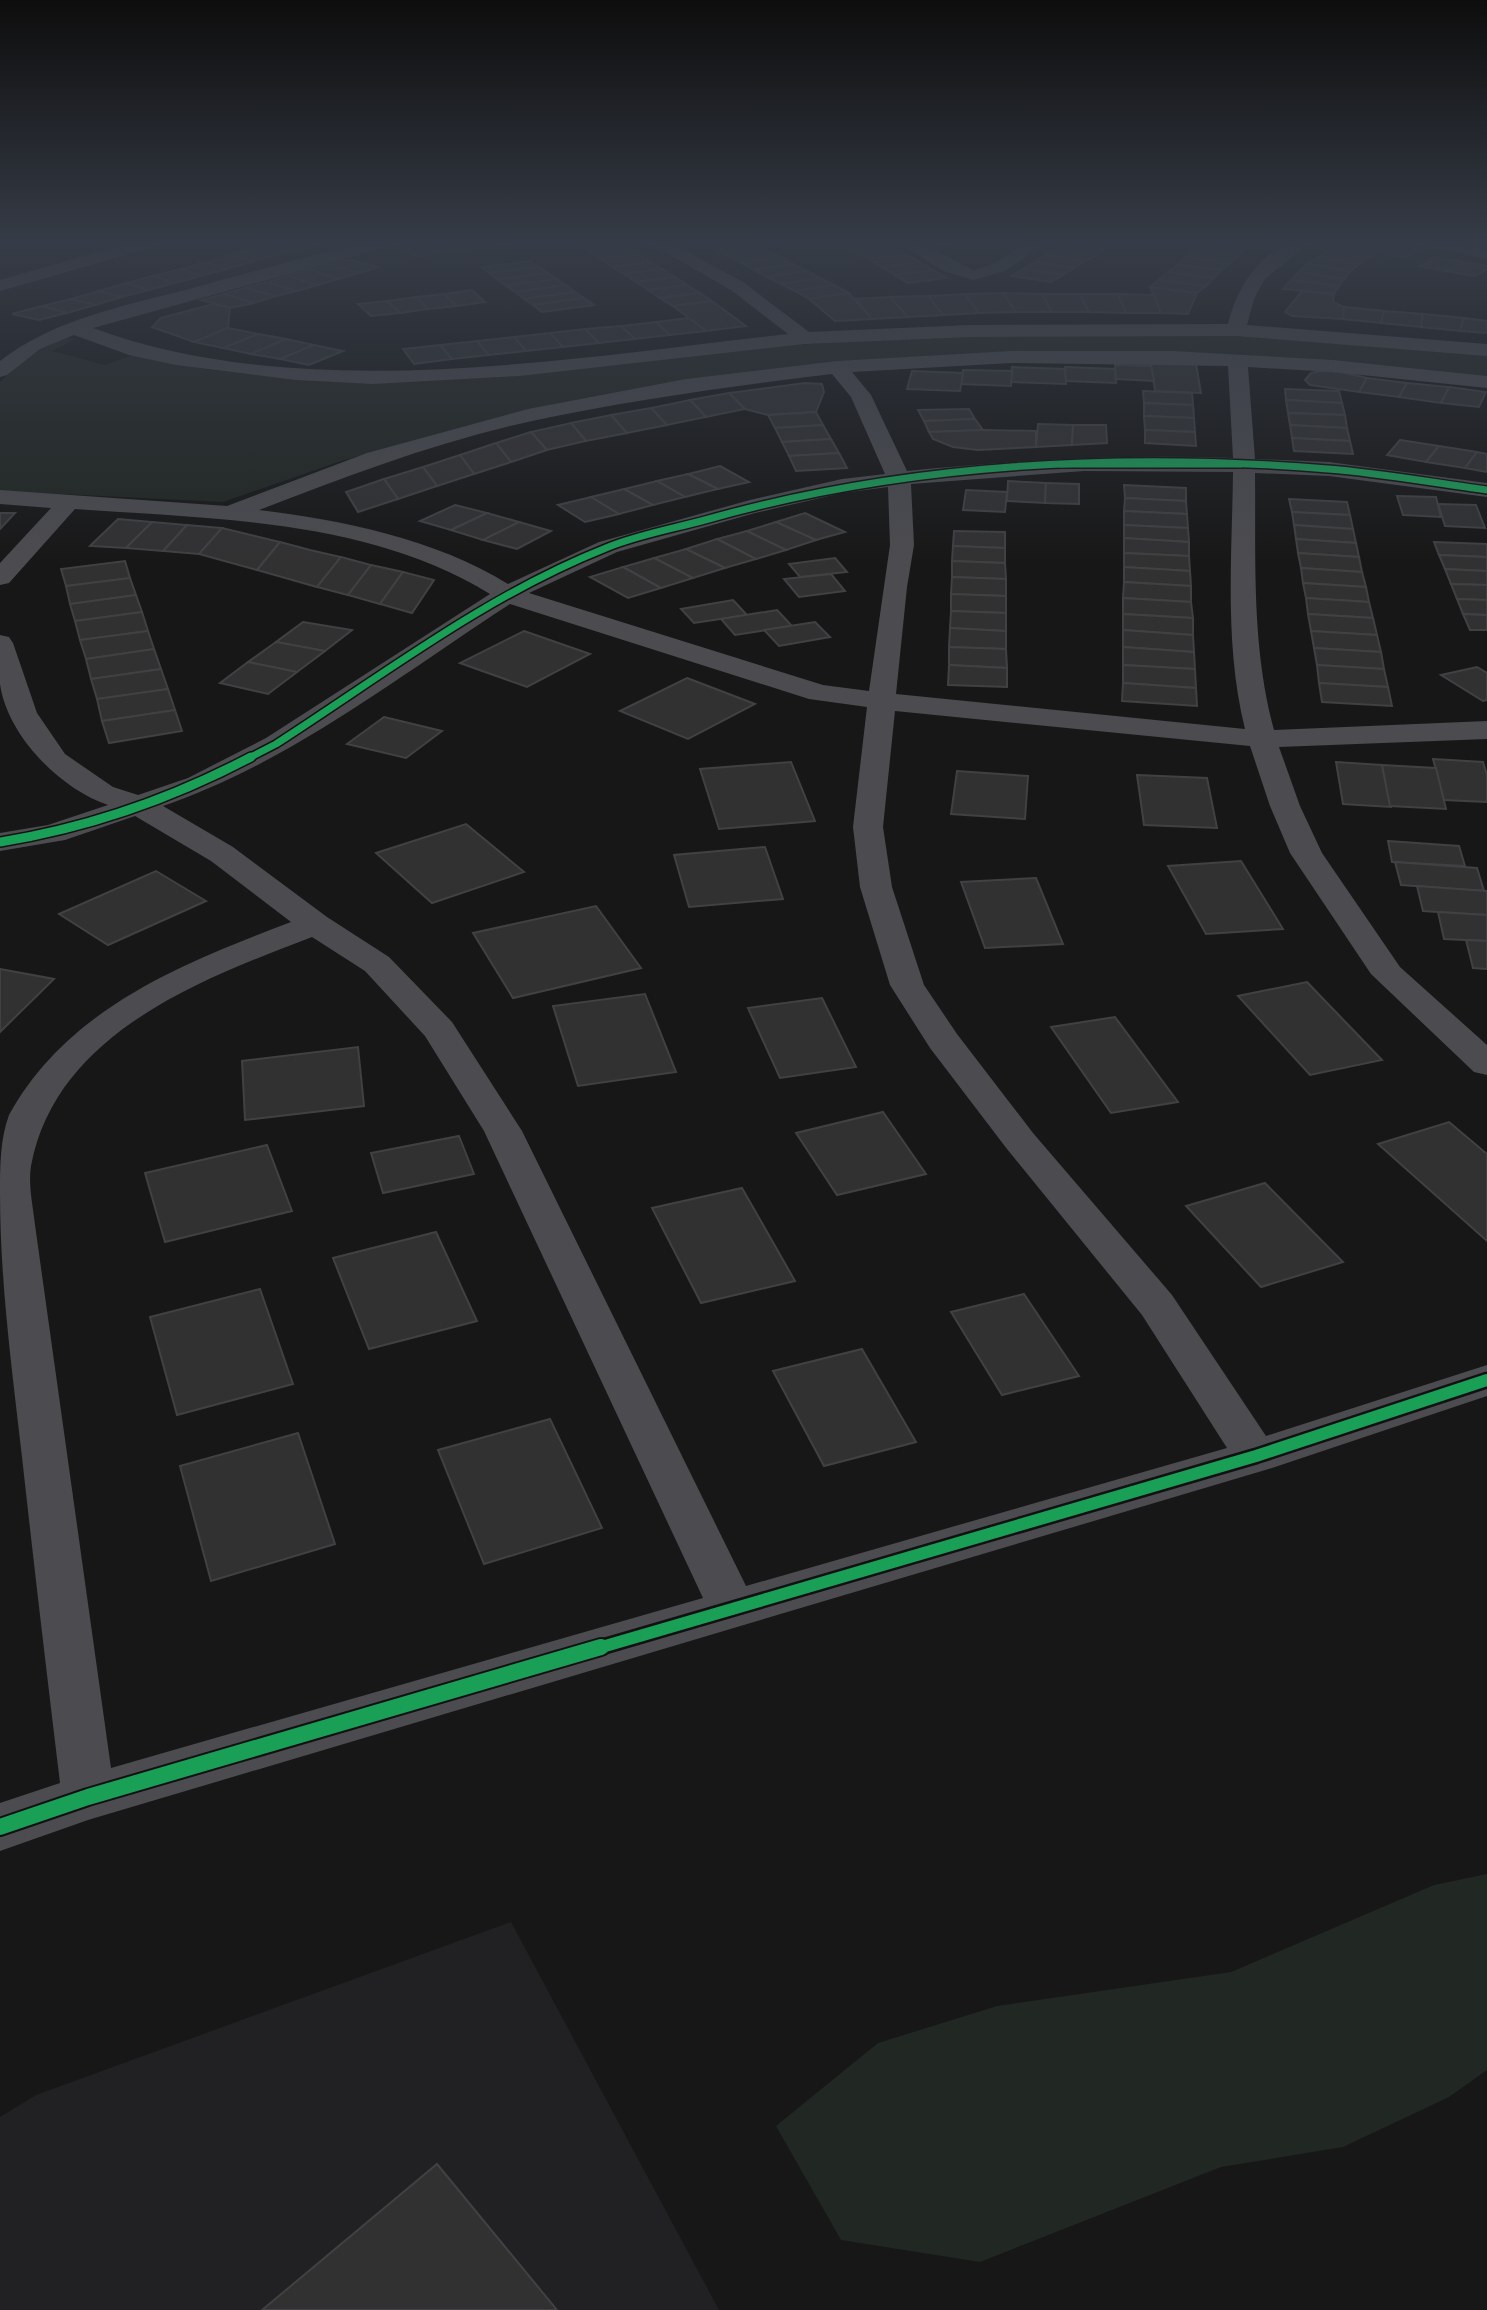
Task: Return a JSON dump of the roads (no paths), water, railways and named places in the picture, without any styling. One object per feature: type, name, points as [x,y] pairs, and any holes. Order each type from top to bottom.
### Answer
[{"type":"street","points":[[0,371],[29,348]]},
{"type":"street","points":[[127,348],[176,359],[296,374],[373,378],[519,370],[717,348]]},
{"type":"street","points":[[1459,348],[1487,350]]},
{"type":"street","points":[[229,513],[275,493],[384,457],[536,416],[670,388],[837,368],[1062,357],[1383,368],[1487,382]]},
{"type":"street","points":[[1237,361],[1244,465],[1244,633],[1250,693],[1262,740],[1285,806],[1306,853],[1388,974],[1487,1064]]},
{"type":"street","points":[[837,368],[861,395],[899,479],[902,545],[894,587],[868,827],[876,887],[907,985],[943,1040],[1020,1141],[1157,1305],[1256,1456]]},
{"type":"street","points":[[0,842],[54,833],[200,784],[276,744],[507,594],[608,547],[679,525],[842,486],[990,469],[1084,464],[1244,465],[1329,469],[1485,493]]},
{"type":"street","points":[[0,497],[229,513],[309,523],[396,545],[473,573],[507,594],[583,621],[750,669],[819,693],[1262,740],[1487,730]]},
{"type":"street","points":[[0,578],[13,560],[69,502]]},
{"type":"street","points":[[0,643],[23,713],[54,760],[102,793],[139,805],[222,854],[315,924],[377,964],[439,1030],[503,1131],[733,1611]]},
{"type":"street","points":[[88,1797],[15,1225],[11,1168],[23,1123],[61,1065],[113,1018],[254,947],[315,924]]},
{"type":"street","points":[[0,1827],[88,1797],[733,1611],[1256,1456],[1487,1380]]}]
